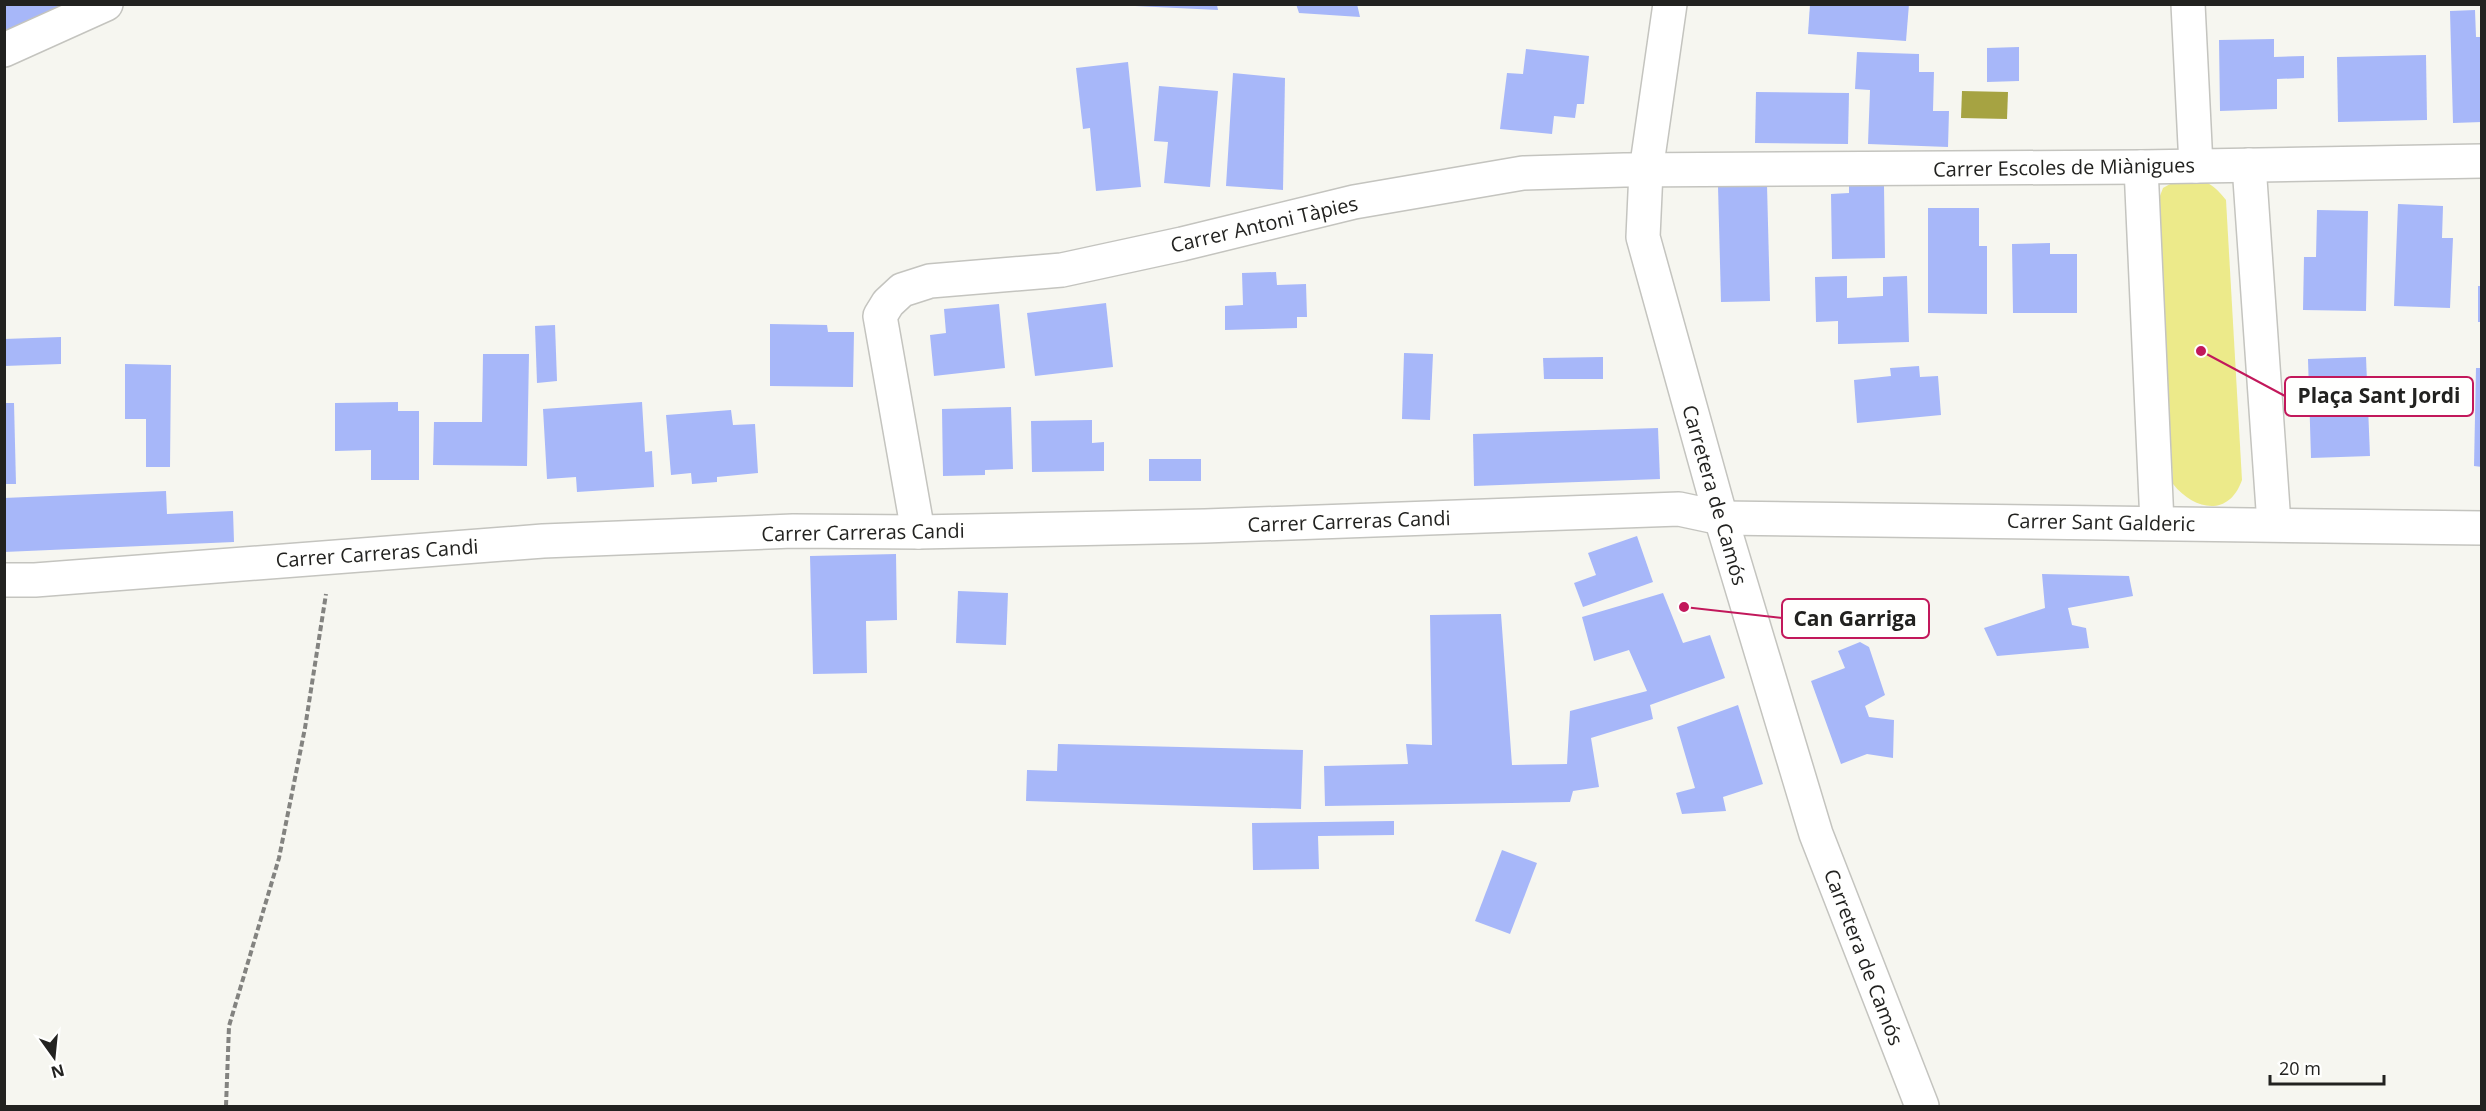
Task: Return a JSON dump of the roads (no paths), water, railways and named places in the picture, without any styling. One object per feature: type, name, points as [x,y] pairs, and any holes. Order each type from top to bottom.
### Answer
[{"type":"street","points":[[4,50],[106,4]]},
{"type":"street","name":"Carretera de Camós","points":[[1670,4],[1646,171],[1643,237],[1721,518],[1816,834],[1923,1107]]},
{"type":"street","points":[[2188,4],[2196,166]]},
{"type":"street","name":"Carrer Escoles de Miànigues","points":[[1646,171],[2141,167],[2481,161]]},
{"type":"street","points":[[2249,165],[2274,524]]},
{"type":"street","points":[[2141,167],[2157,523]]},
{"type":"street","name":"Carrer Antoni Tàpies","points":[[918,531],[880,316],[888,303],[902,290],[930,281],[1062,270],[1182,244],[1354,202],[1523,173],[1646,171]]},
{"type":"street","name":"Carrer Carreras Candi","points":[[4,580],[35,580],[543,541],[793,531],[1205,526],[1679,509],[1721,518]]},
{"type":"street","name":"Carrer Sant Galderic","points":[[1721,518],[2481,528]]},
{"type":"place","name":"Plaça Sant Jordi","points":[[2201,351]]},
{"type":"place","name":"Can Garriga","points":[[1684,607]]}]
